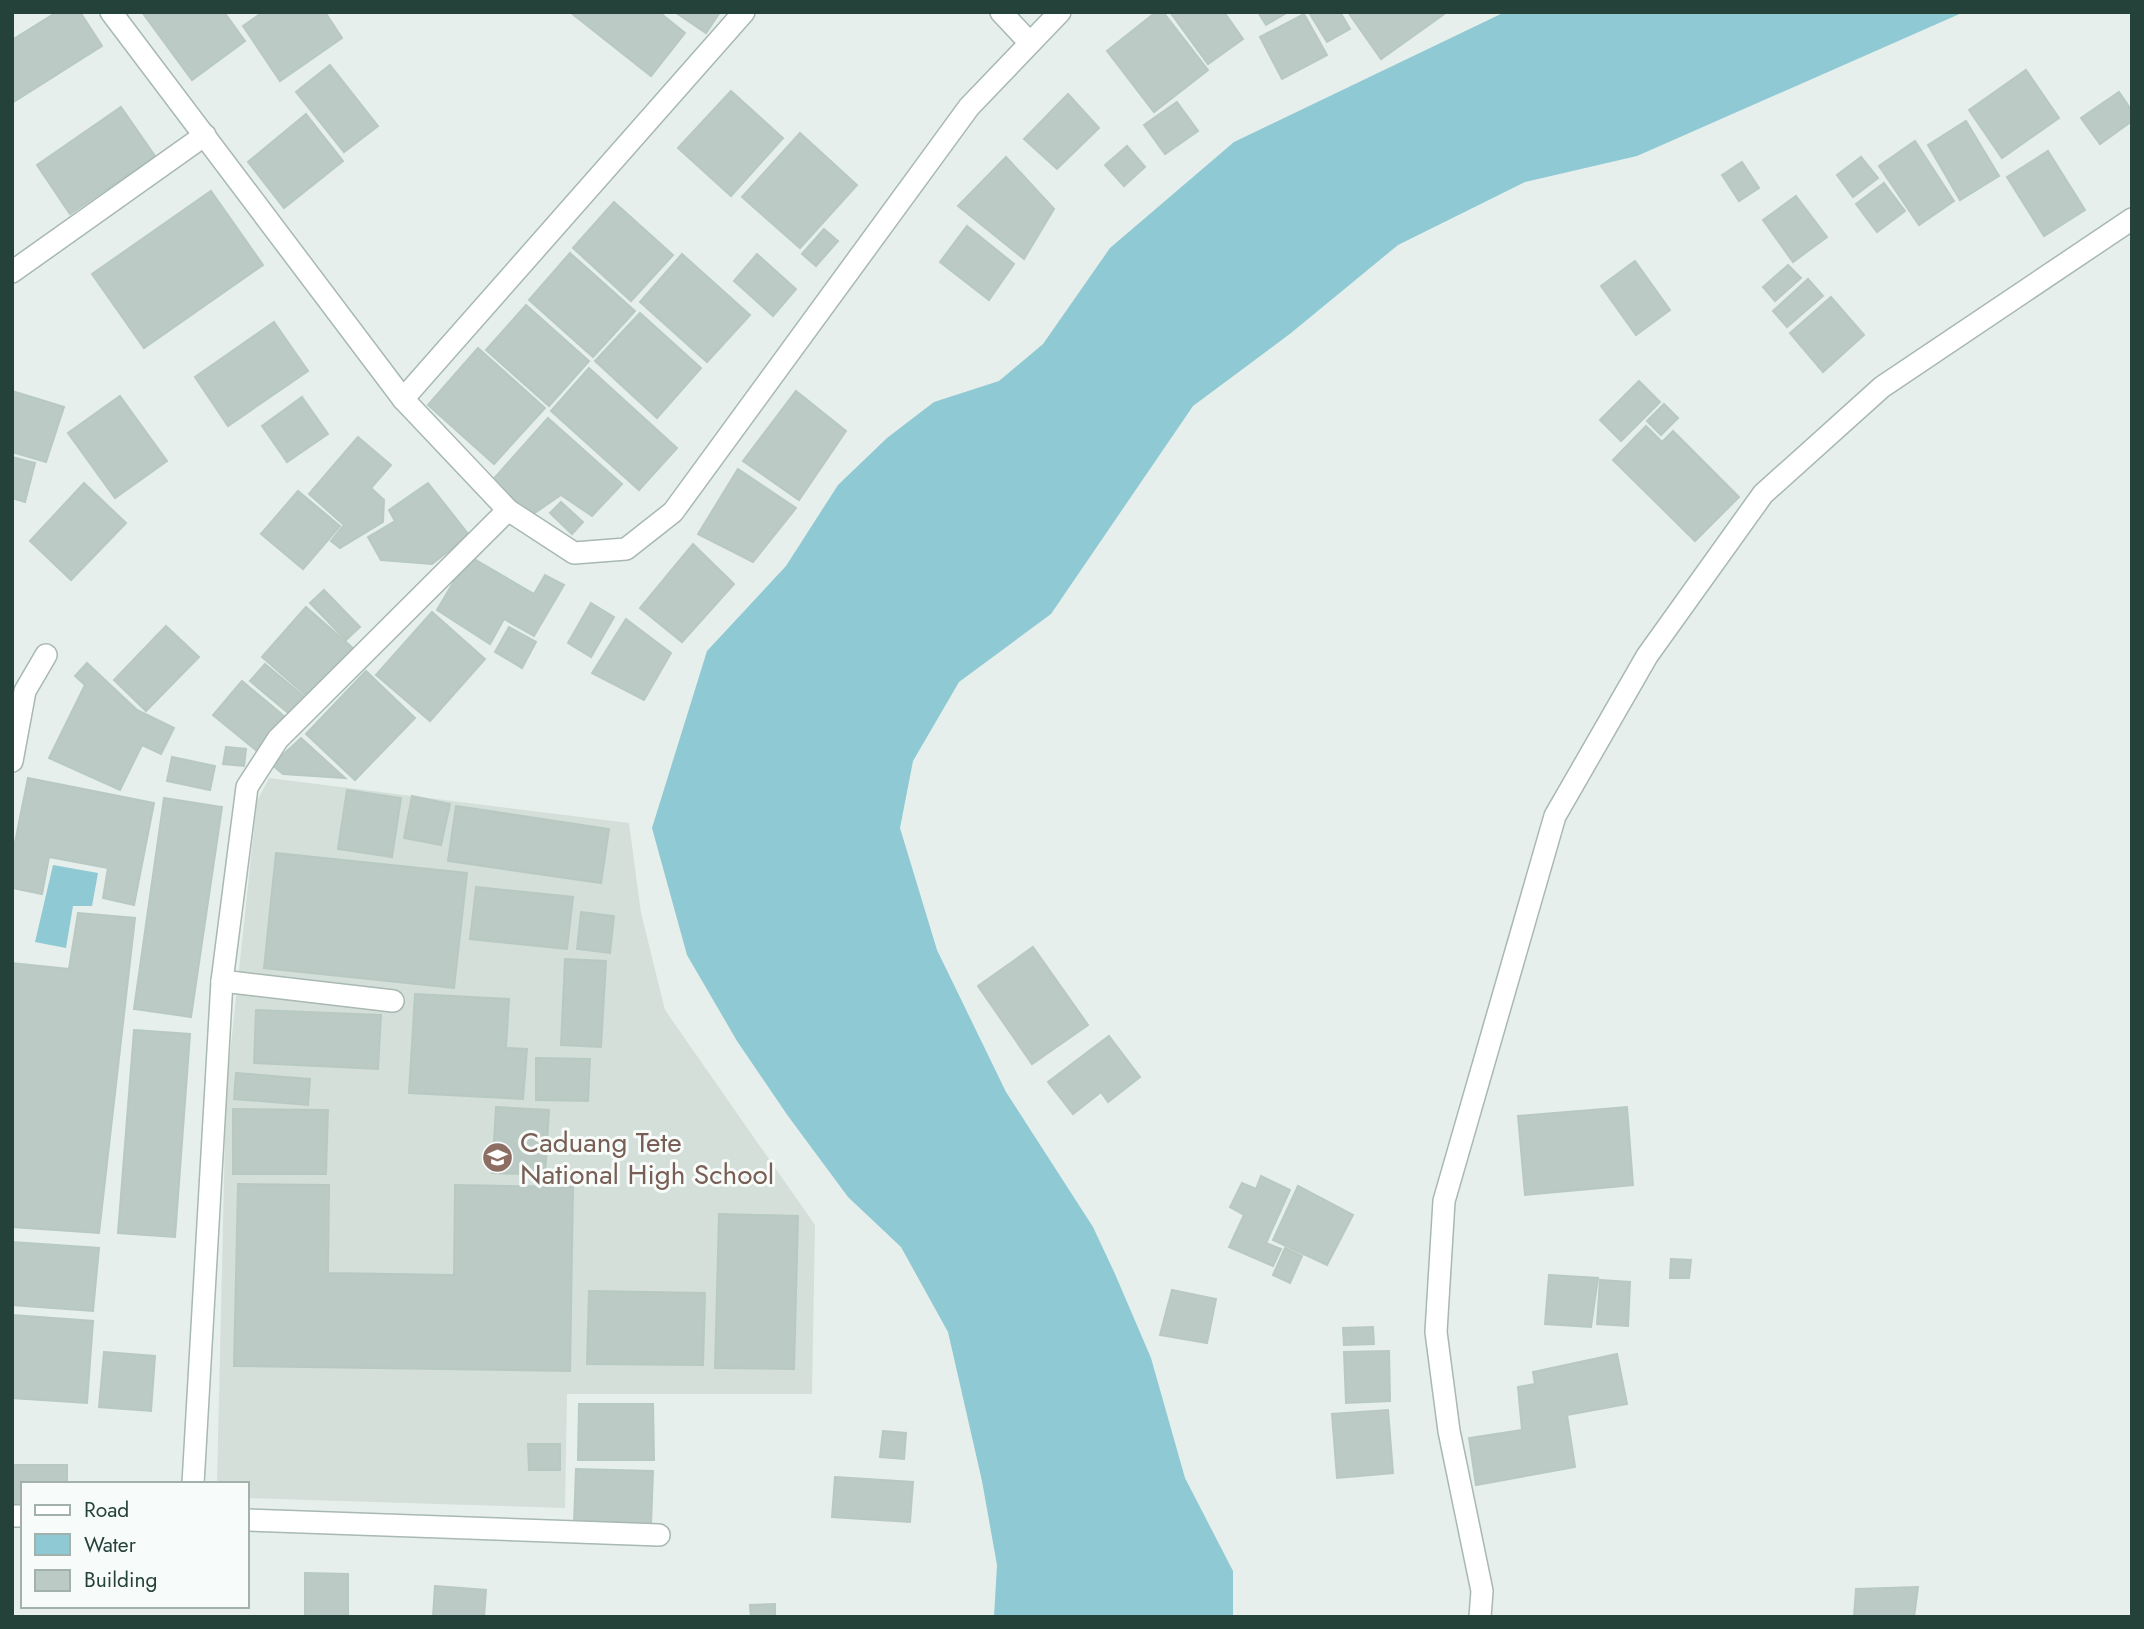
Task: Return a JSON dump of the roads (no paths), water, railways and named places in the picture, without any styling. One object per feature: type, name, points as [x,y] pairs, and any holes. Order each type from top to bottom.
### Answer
[{"type":"street","points":[[111,12],[402,399],[508,510],[573,553],[626,549],[673,512],[969,107],[1060,12]]},
{"type":"street","points":[[402,399],[744,12]]},
{"type":"street","points":[[1001,12],[1029,42]]},
{"type":"street","points":[[12,272],[205,135]]},
{"type":"street","points":[[1480,1617],[1482,1591],[1449,1432],[1436,1332],[1444,1201],[1555,816],[1647,656],[1763,494],[1882,387],[2132,219]]},
{"type":"street","points":[[193,1482],[222,981],[247,786],[278,738],[508,510]]},
{"type":"street","points":[[12,761],[24,691],[46,655]]},
{"type":"street","points":[[222,981],[393,1001]]},
{"type":"street","points":[[248,1520],[659,1535]]},
{"type":"water","points":[[1505,12],[1964,12],[1637,156],[1525,182],[1398,245],[1291,333],[1193,406],[1051,614],[959,682],[913,761],[900,828],[937,950],[1006,1092],[1093,1227],[1151,1358],[1185,1478],[1233,1571],[1233,1617],[994,1617],[997,1565],[982,1481],[948,1332],[901,1247],[848,1197],[788,1116],[737,1041],[687,955],[652,828],[707,651],[786,566],[838,485],[887,438],[934,402],[999,381],[1043,344],[1110,248],[1234,142]]},
{"type":"water","points":[[53,865],[98,873],[92,906],[73,906],[66,948],[35,942]]},
{"type":"place","name":"Caduang Tete National High School","points":[[497,1158]]}]
